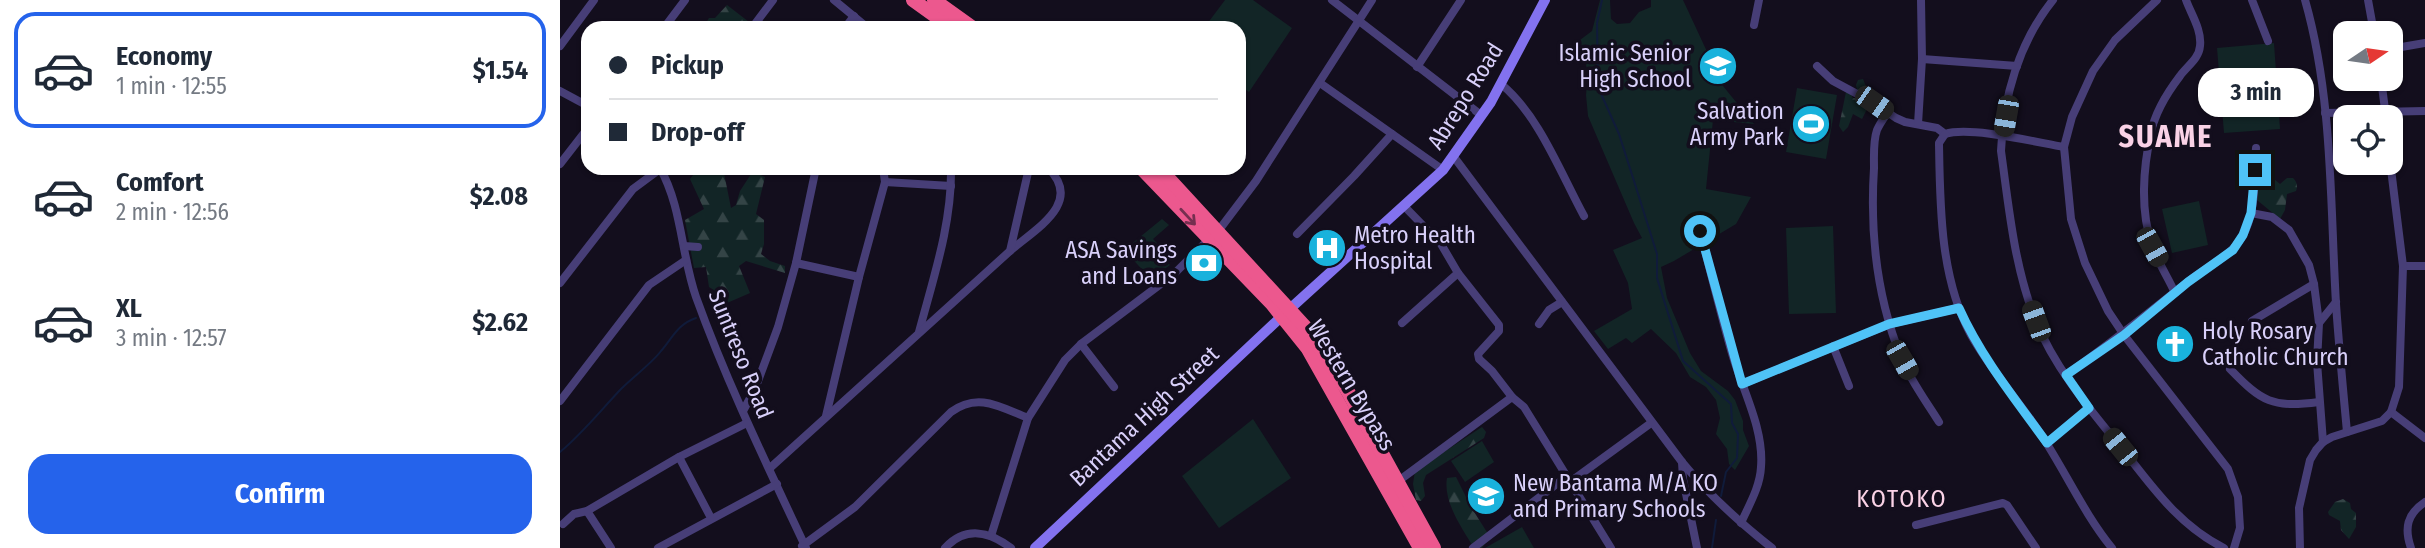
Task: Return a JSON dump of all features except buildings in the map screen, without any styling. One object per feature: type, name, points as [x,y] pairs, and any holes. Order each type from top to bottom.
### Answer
[{"type":"highway","points":[[913,0],[942,21]]},
{"type":"highway","points":[[934,0],[963,21]]},
{"type":"highway","name":"Western Bypass","points":[[1149,175],[1214,235]]},
{"type":"highway","name":"Western Bypass","points":[[1165,175],[1214,235],[1314,339],[1342,382],[1434,548]]},
{"type":"highway","name":"Western Bypass","points":[[1286,312],[1420,548]]},
{"type":"main road","name":"Abrepo Road","points":[[1286,312],[1404,206],[1454,157],[1501,84],[1545,0]]},
{"type":"main road","name":"Bantama High Street","points":[[1035,548],[1286,312]]},
{"type":"street","points":[[560,46],[594,0]]},
{"type":"street","points":[[669,21],[685,0]]},
{"type":"street","points":[[758,21],[774,0]]},
{"type":"street","points":[[834,0],[860,21]]},
{"type":"street","points":[[1332,0],[1481,115]]},
{"type":"street","points":[[991,536],[1028,418],[1065,360],[1081,344],[1174,274],[1214,235],[1256,181],[1372,0]]},
{"type":"street","points":[[1417,67],[1461,0]]},
{"type":"street","points":[[1754,24],[1759,0]]},
{"type":"street","points":[[1918,124],[1922,59],[1921,0]]},
{"type":"street","points":[[2053,0],[2041,15],[2017,66],[2002,137],[2001,151],[2012,238],[2024,287],[2036,321],[2066,375],[2089,408],[2192,530],[2224,548]]},
{"type":"street","points":[[2157,0],[2115,40],[2093,71],[2071,117],[2064,146],[2071,219],[2077,243],[2108,311],[2228,469],[2238,498],[2240,528],[2234,548]]},
{"type":"street","points":[[2175,293],[2152,247],[2146,220],[2145,191],[2151,132],[2158,111],[2180,75],[2197,57],[2200,45],[2200,35],[2186,0]]},
{"type":"street","points":[[2252,0],[2268,41]]},
{"type":"street","points":[[2305,0],[2319,61],[2325,113],[2347,432]]},
{"type":"street","points":[[2368,0],[2372,21]]},
{"type":"street","points":[[850,21],[854,16]]},
{"type":"street","points":[[2403,47],[2425,43]]},
{"type":"street","points":[[1922,59],[2017,66]]},
{"type":"street","points":[[1817,66],[1833,81],[1905,122],[1937,128],[1945,134],[1964,132],[2064,146]]},
{"type":"street","points":[[1320,83],[1443,170]]},
{"type":"street","points":[[1501,84],[1534,122],[1584,216]]},
{"type":"street","points":[[560,91],[581,102]]},
{"type":"street","points":[[2403,113],[2425,111]]},
{"type":"street","points":[[1888,112],[1875,135],[1874,233],[1880,284],[1889,324],[1902,360],[1939,422]]},
{"type":"street","points":[[2325,113],[2333,113]]},
{"type":"street","points":[[1297,234],[1392,134]]},
{"type":"street","points":[[1945,134],[1939,143],[1940,213],[1959,308],[1971,335],[2047,443],[2109,547]]},
{"type":"street","points":[[560,164],[581,137]]},
{"type":"street","points":[[2066,375],[2124,335],[2188,282],[2233,250],[2243,235],[2251,213],[2256,148]]},
{"type":"street","points":[[1454,157],[1682,462],[1702,486],[1772,548]]},
{"type":"street","points":[[560,283],[633,189],[652,175]]},
{"type":"street","name":"Suntreso Road","points":[[663,175],[670,187],[694,291],[719,361],[770,468],[803,547]]},
{"type":"street","points":[[743,411],[755,389],[778,327],[796,263],[815,175]]},
{"type":"street","points":[[826,416],[885,182],[884,175]]},
{"type":"street","points":[[919,332],[945,232],[951,175]]},
{"type":"street","points":[[1010,251],[1026,175]]},
{"type":"street","points":[[770,468],[1055,212],[1062,194],[1056,175]]},
{"type":"street","points":[[2300,548],[2299,508],[2310,460],[2323,442],[2382,421],[2390,412],[2399,387],[2403,266],[2392,175]]},
{"type":"street","points":[[885,182],[951,186]]},
{"type":"street","points":[[1404,206],[1441,244],[1458,273],[1499,325],[1499,331],[1478,354],[1479,359],[1524,407],[1611,548]]},
{"type":"street","points":[[2251,213],[2272,216],[2289,230],[2309,265],[2319,323],[2317,362],[2323,442]]},
{"type":"street","points":[[1700,231],[1758,433],[1761,469],[1758,487],[1741,523]]},
{"type":"street","points":[[684,246],[698,247]]},
{"type":"street","points":[[560,401],[644,291],[666,271],[686,260]]},
{"type":"street","points":[[796,263],[859,277]]},
{"type":"street","points":[[2403,266],[2425,265]]},
{"type":"street","points":[[1402,323],[1458,273]]},
{"type":"street","points":[[2252,321],[2314,284]]},
{"type":"street","points":[[1539,324],[1549,310],[1562,302]]},
{"type":"street","points":[[2319,323],[2336,302]]},
{"type":"street","points":[[1742,384],[1889,324],[1959,308]]},
{"type":"street","points":[[1081,344],[1114,387]]},
{"type":"street","points":[[1833,346],[1849,386]]},
{"type":"street","points":[[2230,369],[2264,400],[2280,404],[2319,401]]},
{"type":"street","points":[[1397,482],[1512,397]]},
{"type":"street","points":[[803,547],[855,507],[961,404],[974,400],[987,402],[1028,418]]},
{"type":"street","points":[[2047,443],[2089,408]]},
{"type":"street","points":[[2390,412],[2425,438]]},
{"type":"street","points":[[563,524],[574,514],[587,511],[679,457],[747,423]]},
{"type":"street","points":[[1473,548],[1651,423]]},
{"type":"street","points":[[679,457],[711,518]]},
{"type":"street","points":[[1682,462],[1682,480],[1697,548]]},
{"type":"street","points":[[657,548],[777,484]]},
{"type":"street","points":[[2411,548],[2407,537],[2407,521],[2413,511],[2425,502]]},
{"type":"street","points":[[1916,525],[2003,503],[2036,548]]},
{"type":"street","points":[[587,511],[611,548]]},
{"type":"street","points":[[945,548],[958,536],[969,532],[981,532],[1011,548]]},
{"type":"green space","points":[[1225,0],[1253,0],[1292,28],[1249,92],[1246,90],[1246,21],[1209,21]]},
{"type":"green space","points":[[1600,0],[1610,0],[1611,19],[1617,24],[1630,23],[1639,12],[1651,7],[1651,0],[1683,0],[1723,86],[1754,124],[1713,120],[1706,189],[1751,197],[1736,224],[1661,267],[1667,298],[1690,353],[1701,371],[1728,391],[1735,400],[1743,421],[1743,430],[1749,446],[1735,470],[1729,464],[1727,449],[1716,434],[1720,418],[1716,400],[1706,387],[1690,377],[1676,353],[1651,329],[1632,343],[1626,338],[1608,349],[1594,331],[1632,309],[1628,283],[1613,250],[1642,238],[1588,116],[1588,73],[1585,61],[1572,52],[1576,43],[1592,31]]},
{"type":"green space","points":[[727,5],[748,21],[707,21],[709,18],[715,18]]},
{"type":"green space","points":[[2274,43],[2280,129],[2224,133],[2217,48]]},
{"type":"green space","points":[[1863,79],[1872,102],[1872,110],[1867,109],[1862,119],[1853,114],[1843,132],[1839,126],[1846,92],[1853,98],[1859,98],[1856,85],[1858,80]]},
{"type":"green space","name":"Salvation Army Park","points":[[1797,88],[1837,95],[1826,159],[1786,152]]},
{"type":"green space","points":[[2262,174],[2269,175],[2280,184],[2287,178],[2293,178],[2296,183],[2296,191],[2287,194],[2285,210],[2280,219],[2257,200],[2259,177]]},
{"type":"green space","points":[[693,175],[724,175],[731,208],[736,205],[740,191],[750,175],[765,177],[756,214],[764,220],[764,244],[761,254],[770,261],[785,266],[785,273],[746,261],[739,266],[750,293],[720,306],[714,290],[709,287],[706,267],[694,268],[685,220],[704,209],[690,179]]},
{"type":"green space","points":[[2199,201],[2208,245],[2172,253],[2162,209]]},
{"type":"green space","points":[[1162,219],[1169,225],[1153,239],[1159,245],[1151,252],[1162,265],[1166,261],[1170,265],[1151,279],[1124,250]]},
{"type":"green space","points":[[1833,226],[1836,313],[1789,314],[1786,228]]},
{"type":"green space","points":[[1253,419],[1291,478],[1219,528],[1182,476]]},
{"type":"green space","points":[[1482,427],[1486,432],[1484,438],[1426,475],[1423,483],[1425,496],[1421,501],[1416,500],[1413,484],[1415,471]]},
{"type":"green space","points":[[1482,441],[1494,462],[1465,482],[1451,461]]},
{"type":"green space","points":[[1456,477],[1490,537],[1482,548],[1474,548],[1451,505],[1447,478]]},
{"type":"green space","points":[[2343,499],[2350,503],[2351,509],[2356,513],[2356,527],[2349,539],[2341,530],[2340,521],[2328,512],[2335,502]]},
{"type":"green space","points":[[1522,527],[1534,548],[1485,548]]},
{"type":"waterway","points":[[1602,0],[1597,23],[1598,87],[1619,134],[1657,254],[1657,278],[1683,361],[1731,404],[1732,423],[1738,434],[1737,458],[1726,472],[1721,496]]},
{"type":"waterway","points":[[560,452],[653,360],[680,327],[696,318]]},
{"type":"waterway","points":[[1712,548],[1716,520]]},
{"type":"place","name":"Islamic Senior High School","points":[[1718,66]]},
{"type":"place","name":"Salvation Army Park","points":[[1811,124]]},
{"type":"place","name":"Metro Health Hospital","points":[[1327,248]]},
{"type":"place","name":"ASA Savings and Loans","points":[[1204,263]]},
{"type":"place","name":"Holy Rosary Catholic Church","points":[[2175,344]]},
{"type":"place","name":"New Bantama M/A KO and Primary Schools","points":[[1486,496]]},
{"type":"district","name":"SUAME","points":[[2166,137]]},
{"type":"district","name":"KOTOKO","points":[[1902,499]]},
{"type":"route","points":[[1700,231],[1742,384],[1889,324],[1959,308],[1971,335],[2047,443],[2089,408],[2066,375],[2124,335],[2188,282],[2233,250],[2243,235],[2251,213],[2255,170]]}]
